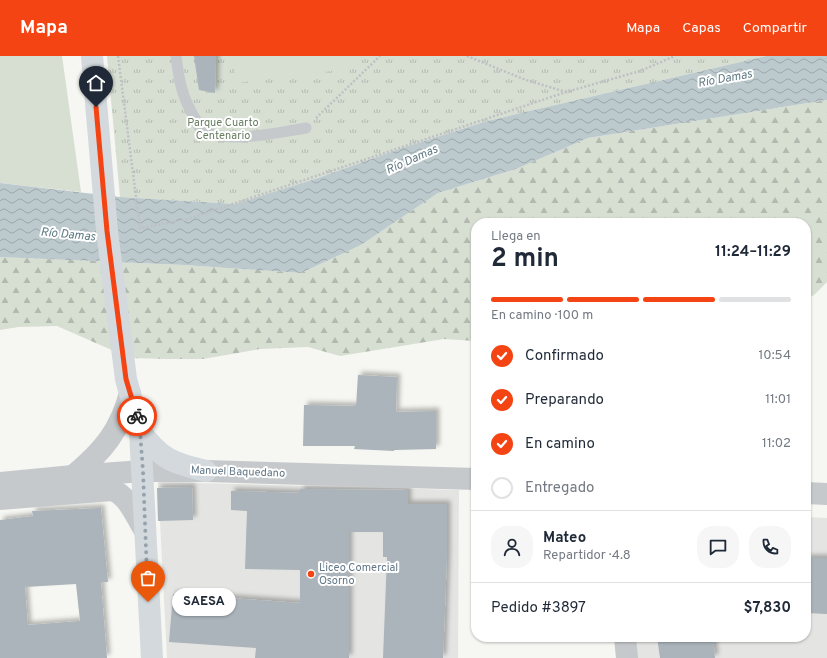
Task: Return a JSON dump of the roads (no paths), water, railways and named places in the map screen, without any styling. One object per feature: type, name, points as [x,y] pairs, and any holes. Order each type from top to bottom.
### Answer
[{"type":"main road","points":[[92,56],[107,231],[128,386],[140,431],[143,471],[144,530],[152,658]]},
{"type":"main road","points":[[140,431],[156,450],[168,459],[181,465],[206,471]]},
{"type":"street","points":[[67,482],[93,459],[106,443],[123,415],[128,386]]},
{"type":"street","name":"Manuel Baquedano","points":[[0,499],[67,482],[143,471],[206,471],[471,479]]},
{"type":"street","name":"Manuel Baquedano","points":[[0,483],[67,482],[117,491],[128,503],[144,530]]},
{"type":"street","points":[[811,493],[827,494]]},
{"type":"street","points":[[625,642],[627,658]]},
{"type":"lane","points":[[176,56],[180,85],[191,112],[200,128],[218,137],[241,137],[306,128]]},
{"type":"water","name":"Río Damas","points":[[766,56],[827,56],[827,100],[588,138],[516,169],[438,193],[361,245],[301,273],[184,265],[0,257],[0,183],[120,197],[235,204],[318,178],[402,148],[487,121]]},
{"type":"place","name":"Liceo Comercial Osorno","points":[[311,574]]},
{"type":"place","name":"SAESA","points":[[148,602]]},
{"type":"park label","name":"Parque Cuarto Centenario","points":[[223,129]]}]
